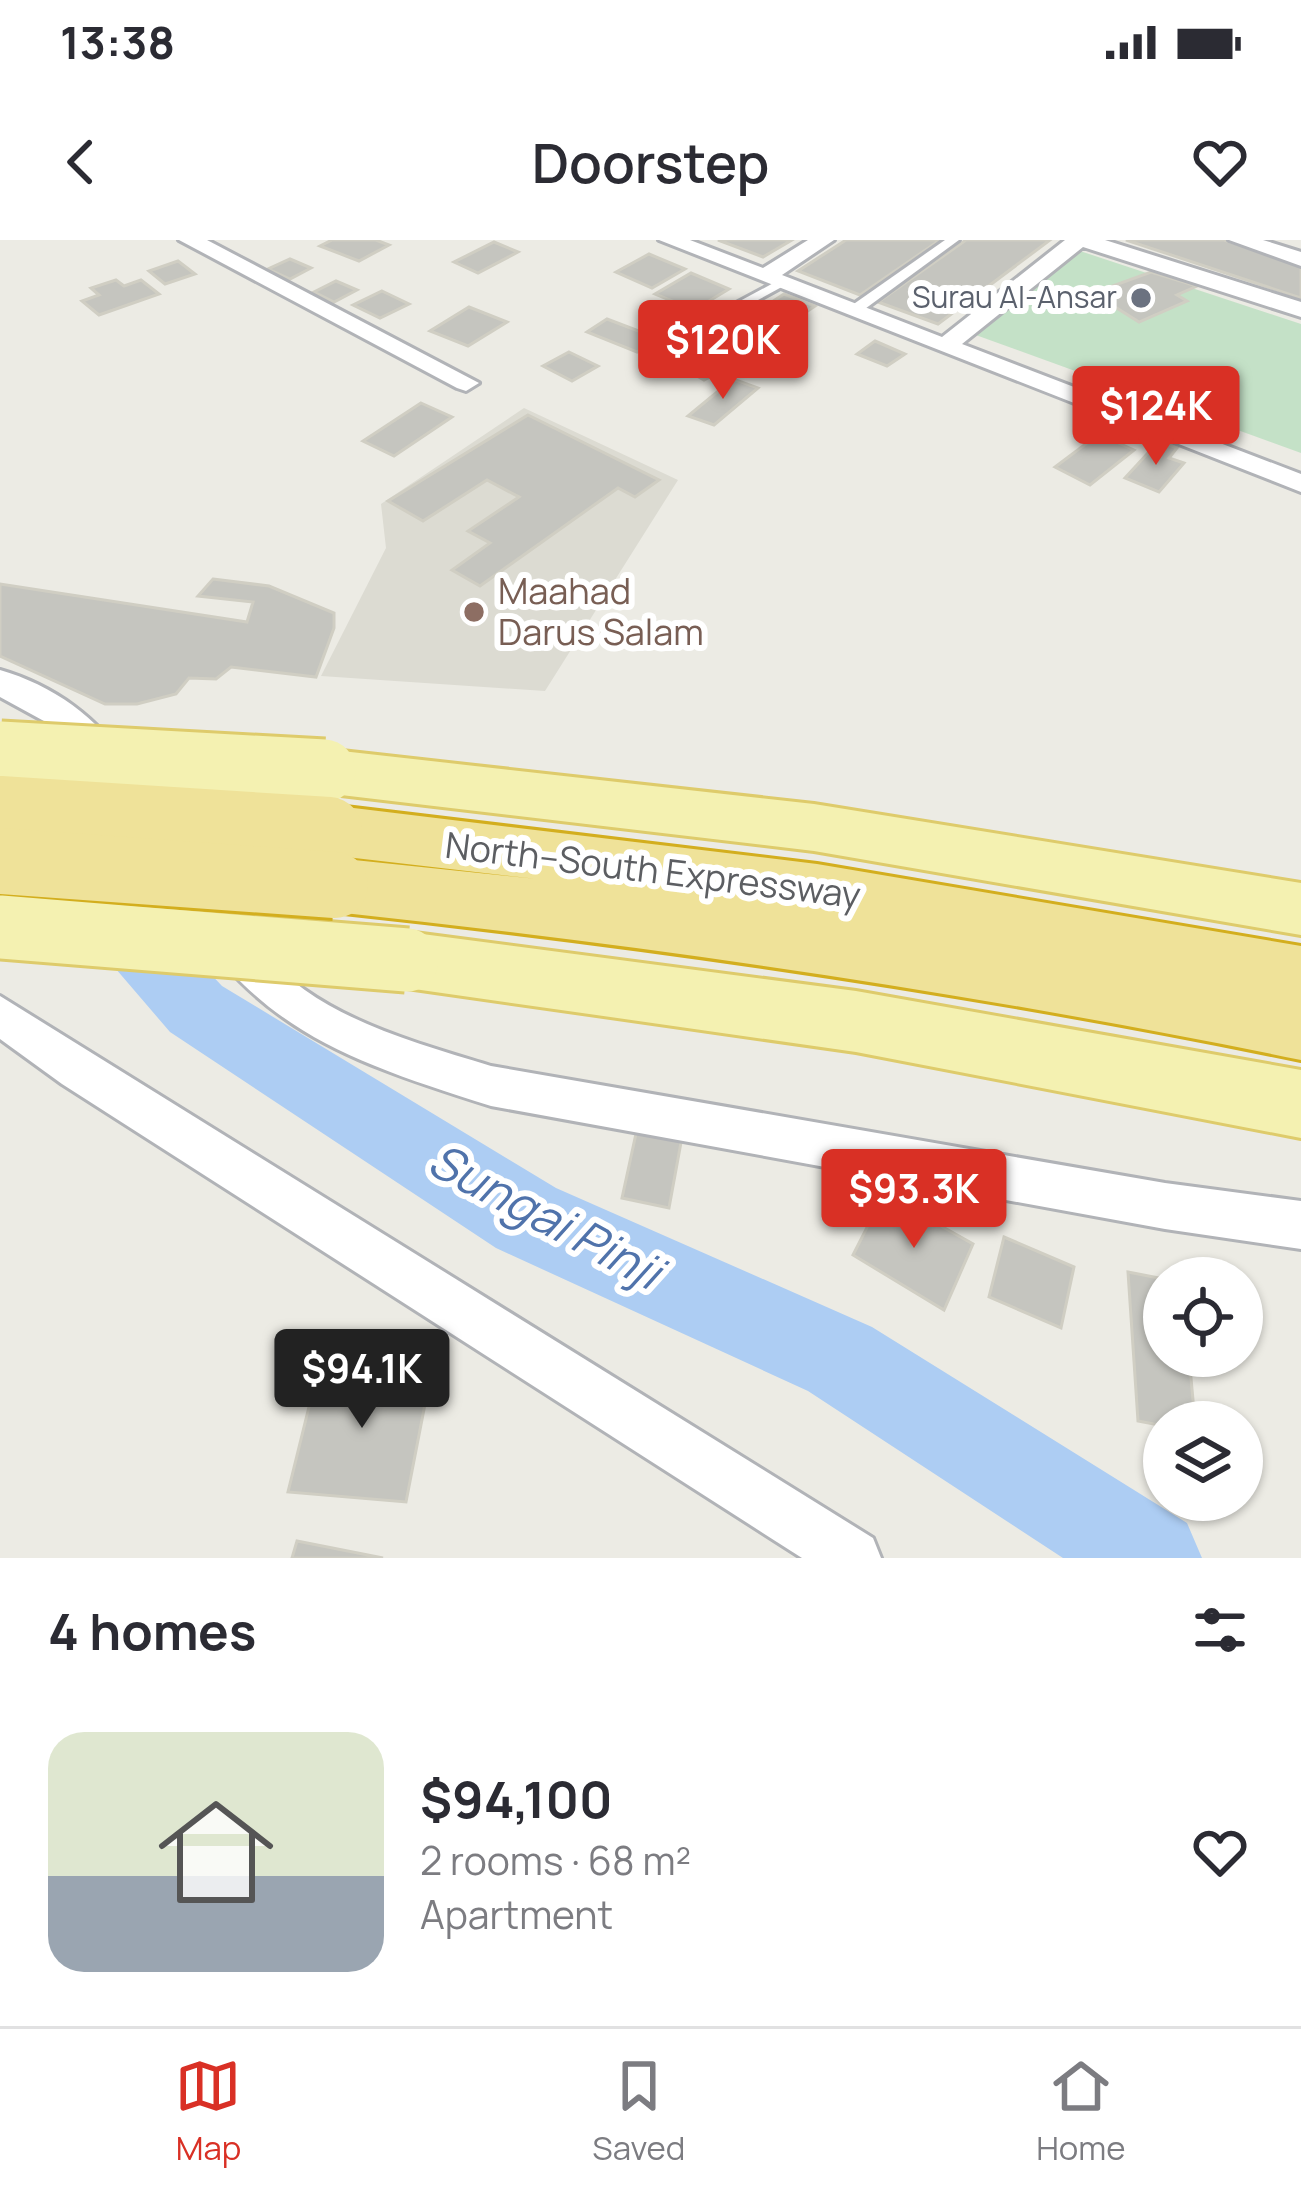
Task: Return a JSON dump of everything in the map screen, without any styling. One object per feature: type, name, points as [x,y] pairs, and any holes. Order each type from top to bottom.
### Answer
[{"type":"highway","name":"North–South Expressway","points":[[0,809],[330,829],[536,852],[828,891],[1301,976]]},
{"type":"highway","name":"North–South Expressway","points":[[0,861],[330,829],[520,904],[800,941],[1123,993],[1301,1028]]},
{"type":"main road","points":[[0,753],[330,829],[790,823],[1123,874],[1301,909]]},
{"type":"main road","points":[[0,927],[407,960],[639,988],[934,1032],[1301,1104]]},
{"type":"street","points":[[190,240],[466,383]]},
{"type":"street","points":[[774,280],[823,240]]},
{"type":"street","points":[[945,346],[1081,240],[1301,310]]},
{"type":"street","points":[[1240,240],[1301,259]]},
{"type":"street","points":[[684,242],[1301,484]]},
{"type":"street","points":[[0,682],[76,723],[90,738],[262,979],[309,1014],[366,1043],[491,1086],[1165,1206],[1301,1225]]},
{"type":"street","points":[[0,1015],[77,1070],[853,1558]]},
{"type":"lane","points":[[853,310],[953,240]]},
{"type":"lane","points":[[682,336],[774,280]]},
{"type":"shaded area","name":"Maahad Darus Salam","points":[[524,408],[678,480],[545,691],[321,676],[386,548],[381,504]]},
{"type":"green space","points":[[1080,251],[1301,324],[1301,453],[973,334]]},
{"type":"building","points":[[332,240],[376,240],[389,245],[359,261],[320,246]]},
{"type":"building","points":[[718,240],[792,240],[763,257]]},
{"type":"building","points":[[846,240],[940,240],[860,295],[798,271]]},
{"type":"building","points":[[966,240],[1050,240],[938,324],[878,302]]},
{"type":"building","points":[[1126,240],[1224,240],[1301,263],[1301,298]]},
{"type":"building","points":[[494,242],[518,252],[478,273],[454,262]]},
{"type":"building","points":[[649,254],[685,269],[652,288],[616,272]]},
{"type":"building","points":[[290,259],[311,268],[290,279],[268,269]]},
{"type":"building","points":[[178,261],[195,274],[165,284],[149,271]]},
{"type":"building","name":"Surau Al-Ansar","points":[[1151,272],[1197,286],[1177,295],[1187,301],[1139,322],[1093,293]]},
{"type":"building","points":[[691,273],[729,289],[694,310],[655,294]]},
{"type":"building","points":[[116,280],[124,286],[141,280],[159,294],[99,315],[82,301],[99,295],[91,288]]},
{"type":"building","points":[[336,281],[357,290],[334,302],[314,292]]},
{"type":"building","points":[[382,291],[409,304],[380,318],[353,305]]},
{"type":"building","points":[[784,294],[815,306],[803,314],[772,302]]},
{"type":"building","points":[[768,303],[790,317],[769,326],[746,312]]},
{"type":"building","points":[[469,307],[507,322],[468,346],[430,331]]},
{"type":"building","points":[[734,315],[756,328],[715,346],[694,333]]},
{"type":"building","points":[[607,319],[657,338],[637,352],[587,332]]},
{"type":"building","points":[[672,340],[695,352],[677,361],[654,349]]},
{"type":"building","points":[[875,341],[905,354],[887,366],[857,354]]},
{"type":"building","points":[[738,342],[757,352],[704,380],[685,369]]},
{"type":"building","points":[[569,352],[598,366],[572,381],[543,366]]},
{"type":"building","points":[[733,379],[758,388],[714,425],[688,416]]},
{"type":"building","points":[[421,403],[452,417],[394,456],[363,441]]},
{"type":"building","points":[[528,415],[659,480],[635,497],[618,488],[480,586],[452,570],[490,543],[468,531],[519,497],[487,480],[423,521],[388,501]]},
{"type":"building","points":[[1099,434],[1134,450],[1090,485],[1055,467]]},
{"type":"building","points":[[1159,441],[1177,448],[1169,458],[1184,463],[1159,492],[1125,478]]},
{"type":"building","points":[[213,579],[269,586],[334,613],[334,628],[316,677],[231,667],[216,679],[189,678],[176,694],[137,704],[105,704],[0,656],[0,584],[247,622],[253,602],[198,596]]},
{"type":"building","points":[[637,1129],[682,1137],[669,1208],[622,1198]]},
{"type":"building","points":[[884,1194],[973,1244],[944,1310],[853,1255]]},
{"type":"building","points":[[1004,1237],[1074,1267],[1061,1328],[989,1297]]},
{"type":"building","points":[[1128,1272],[1143,1275],[1143,1377],[1191,1377],[1193,1401],[1143,1401],[1143,1422],[1138,1421]]},
{"type":"building","points":[[321,1358],[432,1368],[406,1502],[288,1492]]},
{"type":"building","points":[[297,1541],[383,1558],[292,1558]]},
{"type":"waterway","name":"Sungai Pinji","points":[[36,831],[196,1009],[526,1218],[840,1359],[1152,1558]]},
{"type":"place","name":"Surau Al-Ansar","points":[[1141,298]]},
{"type":"place","name":"Maahad Darus Salam","points":[[474,612]]}]
